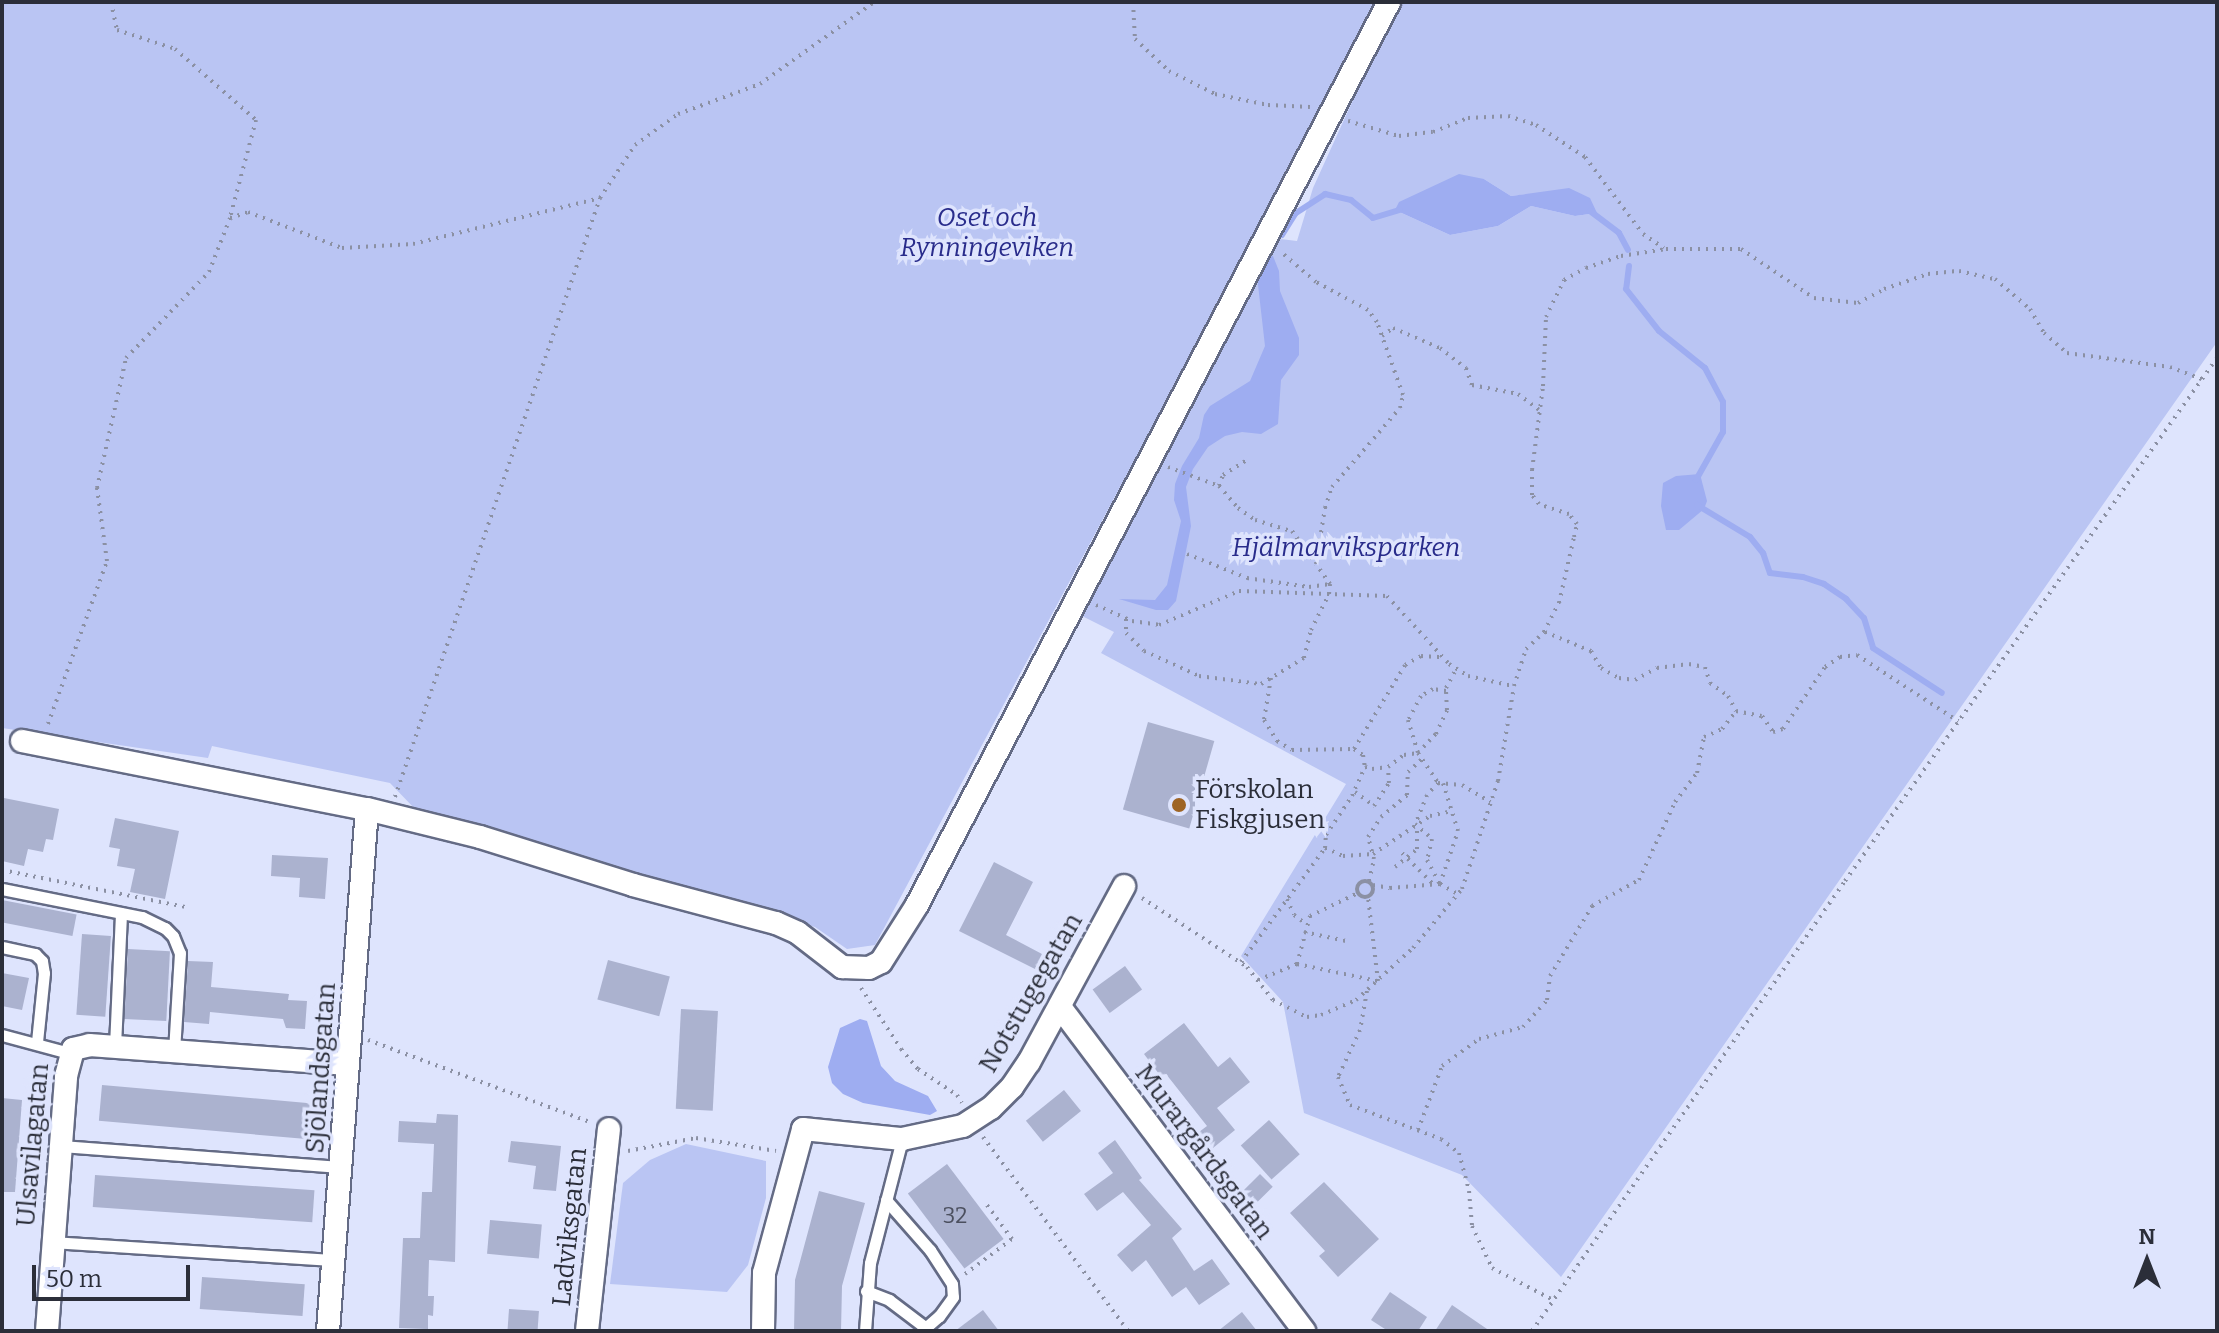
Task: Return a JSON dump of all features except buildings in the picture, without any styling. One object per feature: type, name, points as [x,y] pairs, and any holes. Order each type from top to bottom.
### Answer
[{"type":"street","points":[[22,741],[378,812],[480,837],[633,885],[776,923],[798,933],[842,967],[854,969],[881,962],[891,951],[1389,2]]},
{"type":"street","name":"Sjölandsgatan","points":[[328,1331],[347,1064],[378,812]]},
{"type":"street","name":"Notstugegatan","points":[[797,1152],[803,1129],[902,1139],[945,1132],[972,1121],[1012,1087],[1060,1007],[1124,886]]},
{"type":"street","name":"Murargårdsgatan","points":[[1060,1007],[1304,1331]]},
{"type":"street","name":"Ulsavilagatan","points":[[47,1331],[69,1053],[84,1045],[115,1046],[347,1064]]},
{"type":"street","name":"Ladviksgatan","points":[[587,1331],[609,1129]]},
{"type":"street","points":[[763,1331],[764,1273],[797,1152]]},
{"type":"lane","points":[[2,889],[155,922],[177,943],[180,953],[174,1051]]},
{"type":"lane","points":[[115,1046],[121,913]]},
{"type":"lane","points":[[2,947],[35,954],[42,961],[44,973],[37,1042]]},
{"type":"lane","points":[[2,1035],[69,1053]]},
{"type":"lane","points":[[865,1331],[866,1291],[902,1139]]},
{"type":"lane","points":[[60,1146],[342,1167]]},
{"type":"lane","points":[[866,1291],[889,1300],[924,1330],[953,1297],[952,1284],[930,1250],[886,1200]]},
{"type":"lane","points":[[53,1242],[334,1260]]},
{"type":"path","points":[[22,741],[41,735],[51,721],[107,561],[97,488],[126,358],[209,272],[230,218],[256,120],[175,49],[117,30],[111,2]]},
{"type":"path","points":[[378,812],[415,747],[600,198],[635,145],[678,114],[760,84],[874,2]]},
{"type":"path","points":[[1133,2],[1135,39],[1169,71],[1215,94],[1268,105],[1314,107],[1355,125],[1399,136],[1433,132],[1468,118],[1508,116],[1536,125],[1585,157],[1643,234],[1666,249]]},
{"type":"path","points":[[230,218],[248,212],[342,248],[413,244],[600,198]]},
{"type":"path","points":[[1264,237],[1316,282],[1368,310],[1382,336],[1403,395],[1400,408],[1332,487],[1325,508],[1316,564]]},
{"type":"path","points":[[1124,886],[1241,962],[1273,1000],[1307,1017],[1321,1015],[1356,1000],[1413,948],[1458,894],[1498,781],[1514,686],[1526,649],[1544,632],[1559,603],[1577,524],[1569,514],[1539,504],[1532,495],[1546,317],[1564,280],[1621,256],[1666,249],[1741,249],[1814,298],[1858,303],[1884,289],[1928,274],[1959,271],[1995,279],[2030,309],[2044,333],[2067,353],[2170,367],[2202,379]]},
{"type":"path","points":[[1382,336],[1393,328],[1440,348],[1466,368],[1472,385],[1518,394],[1540,411]]},
{"type":"path","points":[[1532,1331],[1958,721],[2217,358]]},
{"type":"path","points":[[1219,486],[1223,475],[1247,460]]},
{"type":"path","points":[[1126,619],[1126,633],[1134,642],[1171,666],[1199,676],[1261,684],[1304,658],[1311,630],[1329,594],[1330,584],[1292,531],[1255,520],[1238,508],[1219,486],[1176,471]]},
{"type":"path","points":[[1187,554],[1247,578],[1309,587],[1330,584]]},
{"type":"path","points":[[1076,596],[1126,619],[1159,625],[1239,591],[1387,596],[1456,669],[1468,676],[1514,686]]},
{"type":"path","points":[[1544,632],[1591,651],[1601,668],[1619,678],[1635,680],[1657,668],[1689,664],[1705,667],[1710,683],[1728,696],[1736,711]]},
{"type":"path","points":[[1736,711],[1762,716],[1773,732],[1783,729],[1825,667],[1840,657],[1857,655],[1958,721]]},
{"type":"path","points":[[1354,749],[1405,665],[1421,656],[1443,657]]},
{"type":"path","points":[[1365,767],[1388,767],[1404,755],[1418,753],[1436,734],[1447,710],[1446,691],[1456,669]]},
{"type":"path","points":[[1241,962],[1325,848],[1326,835],[1355,792],[1365,767],[1363,755],[1354,749],[1292,750],[1277,741],[1264,720],[1271,678]]},
{"type":"path","points":[[1440,884],[1458,831],[1441,783],[1418,753],[1408,720],[1421,696],[1433,689],[1446,691]]},
{"type":"path","points":[[1418,1130],[1442,1066],[1479,1039],[1523,1027],[1547,1000],[1550,976],[1592,906],[1639,880],[1675,802],[1697,773],[1704,737],[1722,729],[1736,711]]},
{"type":"path","points":[[1378,981],[1368,897],[1373,854],[1368,837],[1381,817],[1407,795],[1408,772],[1422,759]]},
{"type":"path","points":[[1355,792],[1374,806],[1389,783],[1388,767]]},
{"type":"path","points":[[1395,867],[1417,849],[1416,825],[1427,795],[1441,783],[1462,785],[1491,803]]},
{"type":"path","points":[[1325,848],[1343,856],[1373,854],[1416,825],[1452,811]]},
{"type":"path","points":[[1416,825],[1432,839],[1427,860],[1440,884]]},
{"type":"path","points":[[1402,853],[1433,884]]},
{"type":"path","points":[[2,870],[186,907]]},
{"type":"path","points":[[1358,893],[1360,882],[1390,888],[1440,884],[1458,894]]},
{"type":"path","points":[[1297,964],[1310,916],[1358,893],[1368,897]]},
{"type":"path","points":[[1287,899],[1294,915],[1306,924]]},
{"type":"path","points":[[1304,932],[1346,941]]},
{"type":"path","points":[[1258,980],[1297,964],[1378,981]]},
{"type":"path","points":[[854,969],[856,979],[901,1049],[918,1069],[957,1095],[972,1121],[1128,1331]]},
{"type":"path","points":[[1367,991],[1360,1030],[1338,1077],[1350,1105],[1441,1139],[1459,1153],[1469,1191],[1472,1226],[1492,1268],[1553,1300]]},
{"type":"path","points":[[370,1040],[609,1129]]},
{"type":"path","points":[[606,1154],[696,1138],[748,1149],[797,1152]]},
{"type":"path","points":[[952,1284],[1012,1239],[984,1201]]},
{"type":"green space","name":"Oset och Rynningeviken","points":[[2,2],[1375,2],[1302,147],[875,945],[847,949],[815,927],[416,810],[390,783],[212,746],[208,758],[2,728]]},
{"type":"green space","name":"Hjälmarviksparken","points":[[1382,2],[2217,2],[2217,342],[1561,1277],[1462,1175],[1304,1113],[1283,1002],[1241,956],[1346,784],[1101,653],[1114,632],[1078,614],[1272,238],[1297,241],[1313,188],[1393,12]],"holes":[[[1484,179],[1511,196],[1529,194],[1597,213],[1575,216],[1531,206],[1498,226],[1450,235],[1395,210]]]},
{"type":"green space","points":[[686,1144],[766,1161],[766,1198],[748,1265],[727,1292],[610,1284],[623,1183],[650,1160]]},
{"type":"shaded area","points":[[1459,174],[1484,179],[1511,196],[1569,188],[1590,198],[1597,213],[1575,216],[1531,206],[1498,226],[1450,235],[1395,210],[1399,202]]},
{"type":"shaded area","points":[[1266,254],[1273,256],[1279,271],[1280,291],[1299,338],[1299,355],[1281,380],[1278,424],[1261,434],[1242,432],[1225,436],[1208,447],[1193,469],[1186,487],[1191,526],[1176,601],[1168,610],[1156,610],[1119,599],[1155,600],[1167,585],[1181,521],[1174,500],[1175,484],[1182,466],[1199,438],[1204,415],[1210,406],[1250,381],[1265,346],[1257,276]]},
{"type":"shaded area","points":[[1700,474],[1707,501],[1704,509],[1679,530],[1666,530],[1661,506],[1663,483],[1676,476]]},
{"type":"shaded area","points":[[860,1019],[867,1021],[881,1066],[895,1081],[928,1096],[937,1111],[930,1115],[863,1103],[843,1094],[832,1083],[828,1067],[840,1028]]},
{"type":"waterway","points":[[1282,235],[1296,213],[1325,194],[1351,200],[1373,218],[1400,210]]},
{"type":"waterway","points":[[1590,211],[1619,233],[1628,250]]},
{"type":"waterway","points":[[1629,266],[1626,289],[1659,331],[1705,368],[1723,402],[1723,432],[1696,480]]},
{"type":"waterway","points":[[1697,505],[1750,537],[1763,553],[1770,573],[1803,577],[1824,584],[1846,599],[1864,618],[1873,648],[1942,693]]},
{"type":"place","name":"Förskolan Fiskgjusen","points":[[1179,805]]}]
